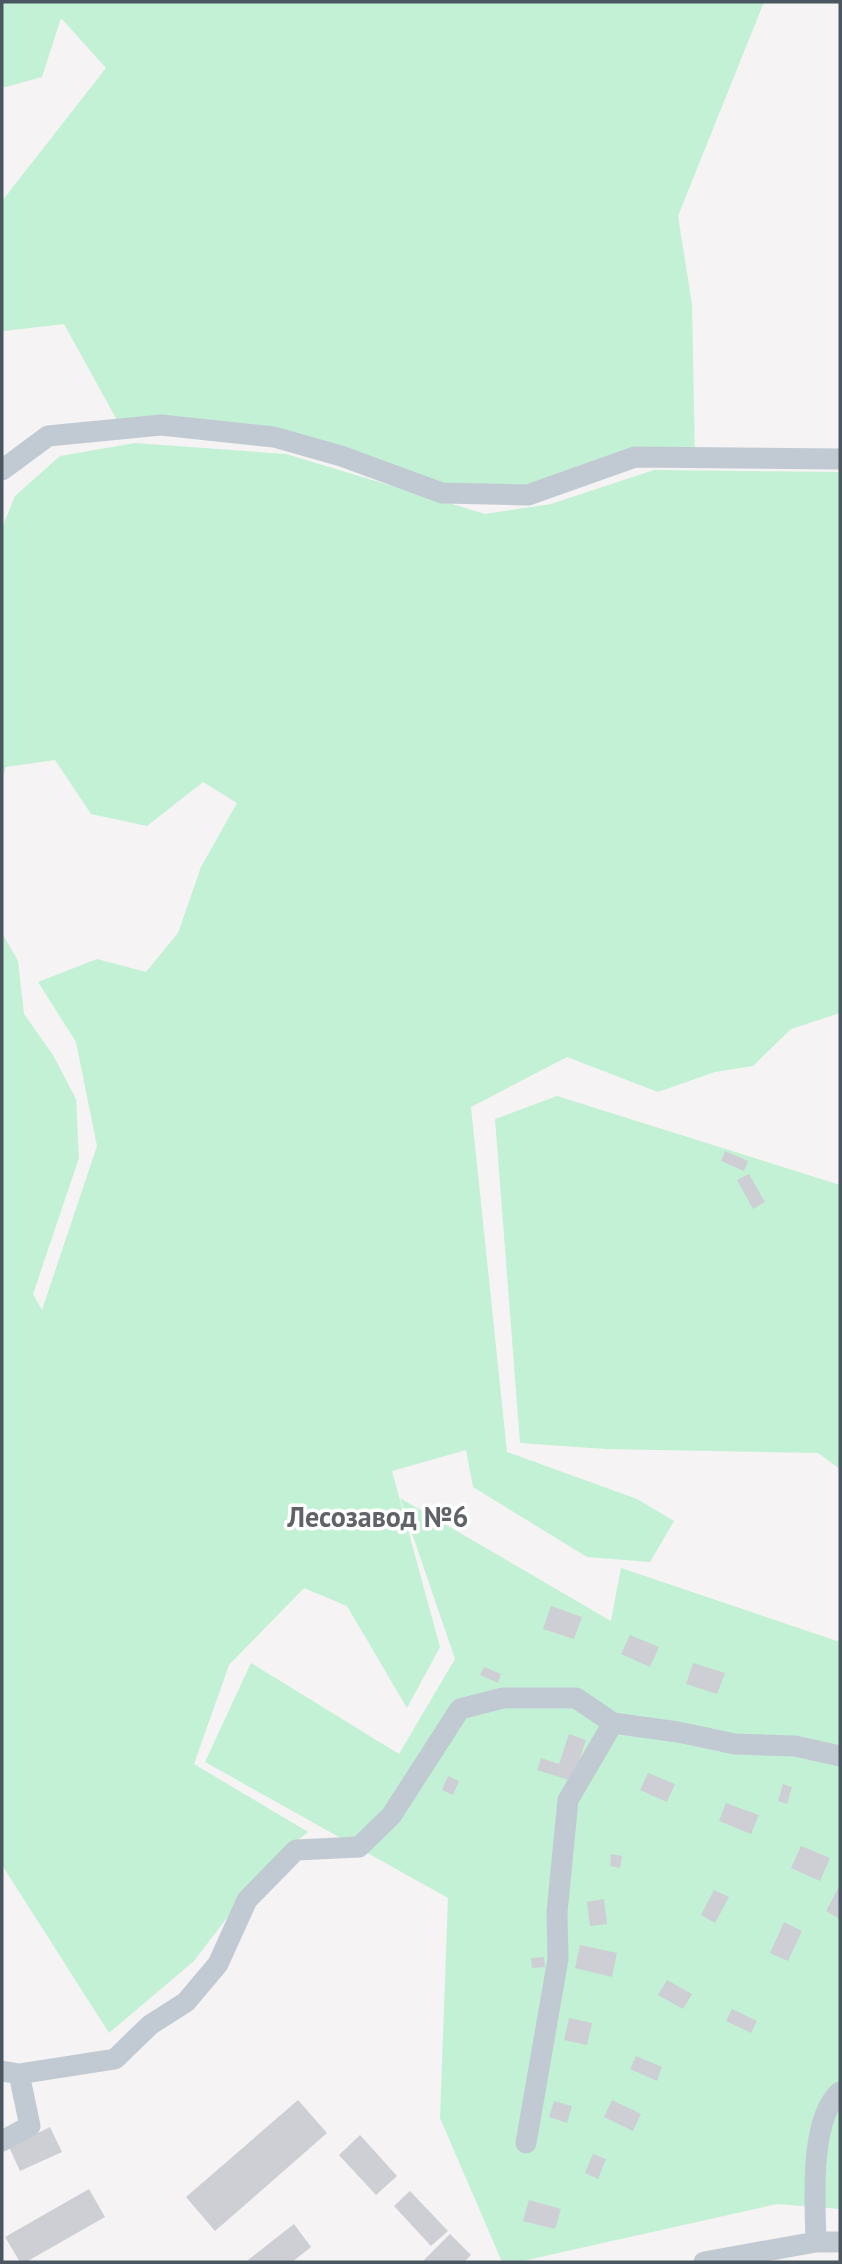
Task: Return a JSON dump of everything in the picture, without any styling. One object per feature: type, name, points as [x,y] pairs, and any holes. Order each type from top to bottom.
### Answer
[{"type":"street","points":[[2,470],[48,436],[161,425],[274,437],[341,456],[442,493],[528,495],[635,457],[840,459]]},
{"type":"street","points":[[2,2141],[30,2126],[10,2072],[115,2059],[150,2025],[186,2002],[218,1964],[247,1900],[296,1850],[359,1847],[391,1816],[460,1709],[503,1698],[576,1698],[614,1723],[735,1744],[795,1746],[840,1756]]},
{"type":"street","points":[[526,2143],[558,1959],[557,1912],[568,1800],[614,1723]]},
{"type":"street","points":[[816,2242],[814,2171],[829,2102],[840,2092]]},
{"type":"street","points":[[704,2262],[816,2242],[840,2242]]},
{"type":"green space","points":[[2,2],[764,2],[678,216],[692,304],[695,459],[606,456],[555,489],[457,491],[295,444],[122,429],[64,324],[4,331],[2,328],[2,201],[106,68],[61,18],[42,77],[2,88]]},
{"type":"green space","points":[[135,443],[286,454],[485,514],[551,504],[654,470],[840,472],[840,1013],[791,1029],[753,1066],[715,1072],[658,1092],[567,1057],[471,1107],[507,1452],[637,1499],[674,1521],[650,1562],[587,1557],[473,1487],[466,1450],[392,1471],[440,1647],[407,1708],[347,1606],[304,1588],[229,1665],[194,1764],[308,1832],[268,1864],[194,1961],[109,2033],[2,1865],[2,933],[18,961],[24,1014],[53,1055],[76,1099],[79,1158],[33,1294],[42,1310],[97,1146],[76,1042],[38,982],[97,959],[146,972],[178,933],[201,867],[237,803],[203,782],[147,826],[91,814],[55,760],[6,767],[2,778],[2,528],[15,496],[60,456]]},
{"type":"green space","points":[[557,1096],[840,1185],[840,1469],[818,1453],[605,1449],[520,1443],[495,1119]]},
{"type":"green space","points":[[400,1498],[611,1621],[621,1568],[840,1642],[840,2209],[777,2204],[518,2262],[502,2262],[440,2118],[448,1898],[205,1762],[251,1663],[399,1754],[455,1659]]},
{"type":"building","points":[[725,1151],[748,1161],[744,1171],[721,1161]]},
{"type":"building","points":[[749,1174],[765,1202],[753,1209],[737,1180]]},
{"type":"building","points":[[551,1606],[582,1617],[574,1639],[543,1629]]},
{"type":"building","points":[[630,1635],[659,1647],[650,1667],[621,1654]]},
{"type":"building","points":[[693,1663],[725,1673],[717,1694],[686,1684]]},
{"type":"building","points":[[484,1667],[501,1674],[498,1683],[480,1675]]},
{"type":"building","points":[[569,1734],[586,1740],[572,1781],[537,1770],[541,1758],[559,1764]]},
{"type":"building","points":[[648,1773],[675,1784],[667,1802],[640,1790]]},
{"type":"building","points":[[448,1776],[459,1781],[453,1795],[442,1790]]},
{"type":"building","points":[[783,1784],[792,1787],[787,1804],[778,1801]]},
{"type":"building","points":[[726,1803],[759,1815],[751,1834],[719,1821]]},
{"type":"building","points":[[801,1846],[830,1858],[820,1881],[791,1868]]},
{"type":"building","points":[[611,1854],[622,1856],[620,1868],[610,1866]]},
{"type":"building","points":[[840,1885],[840,1919],[826,1911]]},
{"type":"building","points":[[714,1890],[729,1897],[715,1923],[701,1915]]},
{"type":"building","points":[[604,1899],[607,1924],[590,1926],[587,1902]]},
{"type":"building","points":[[784,1922],[802,1931],[788,1961],[770,1953]]},
{"type":"building","points":[[580,1945],[617,1953],[612,1977],[575,1968]]},
{"type":"building","points":[[544,1957],[545,1967],[532,1968],[531,1958]]},
{"type":"building","points":[[667,1980],[692,1994],[683,2009],[658,1995]]},
{"type":"building","points":[[732,2009],[757,2021],[751,2033],[726,2021]]},
{"type":"building","points":[[569,2018],[592,2023],[587,2045],[564,2040]]},
{"type":"building","points":[[636,2056],[662,2067],[657,2081],[630,2069]]},
{"type":"building","points":[[298,2100],[327,2133],[215,2231],[186,2197]]},
{"type":"building","points":[[612,2100],[641,2114],[633,2131],[604,2117]]},
{"type":"building","points":[[554,2101],[572,2106],[567,2123],[549,2117]]},
{"type":"building","points":[[50,2127],[62,2152],[20,2171],[9,2147]]},
{"type":"building","points":[[360,2135],[397,2176],[376,2195],[339,2155]]},
{"type":"building","points":[[593,2154],[606,2159],[598,2179],[585,2173]]},
{"type":"building","points":[[89,2189],[105,2217],[26,2262],[20,2262],[5,2237]]},
{"type":"building","points":[[410,2191],[448,2231],[431,2246],[394,2206]]},
{"type":"building","points":[[529,2200],[561,2209],[555,2229],[523,2221]]},
{"type":"building","points":[[294,2224],[311,2247],[292,2262],[248,2260]]},
{"type":"building","points":[[450,2234],[471,2255],[464,2262],[422,2262]]},
{"type":"district","name":"Лесозавод №6","points":[[378,1516]]}]
